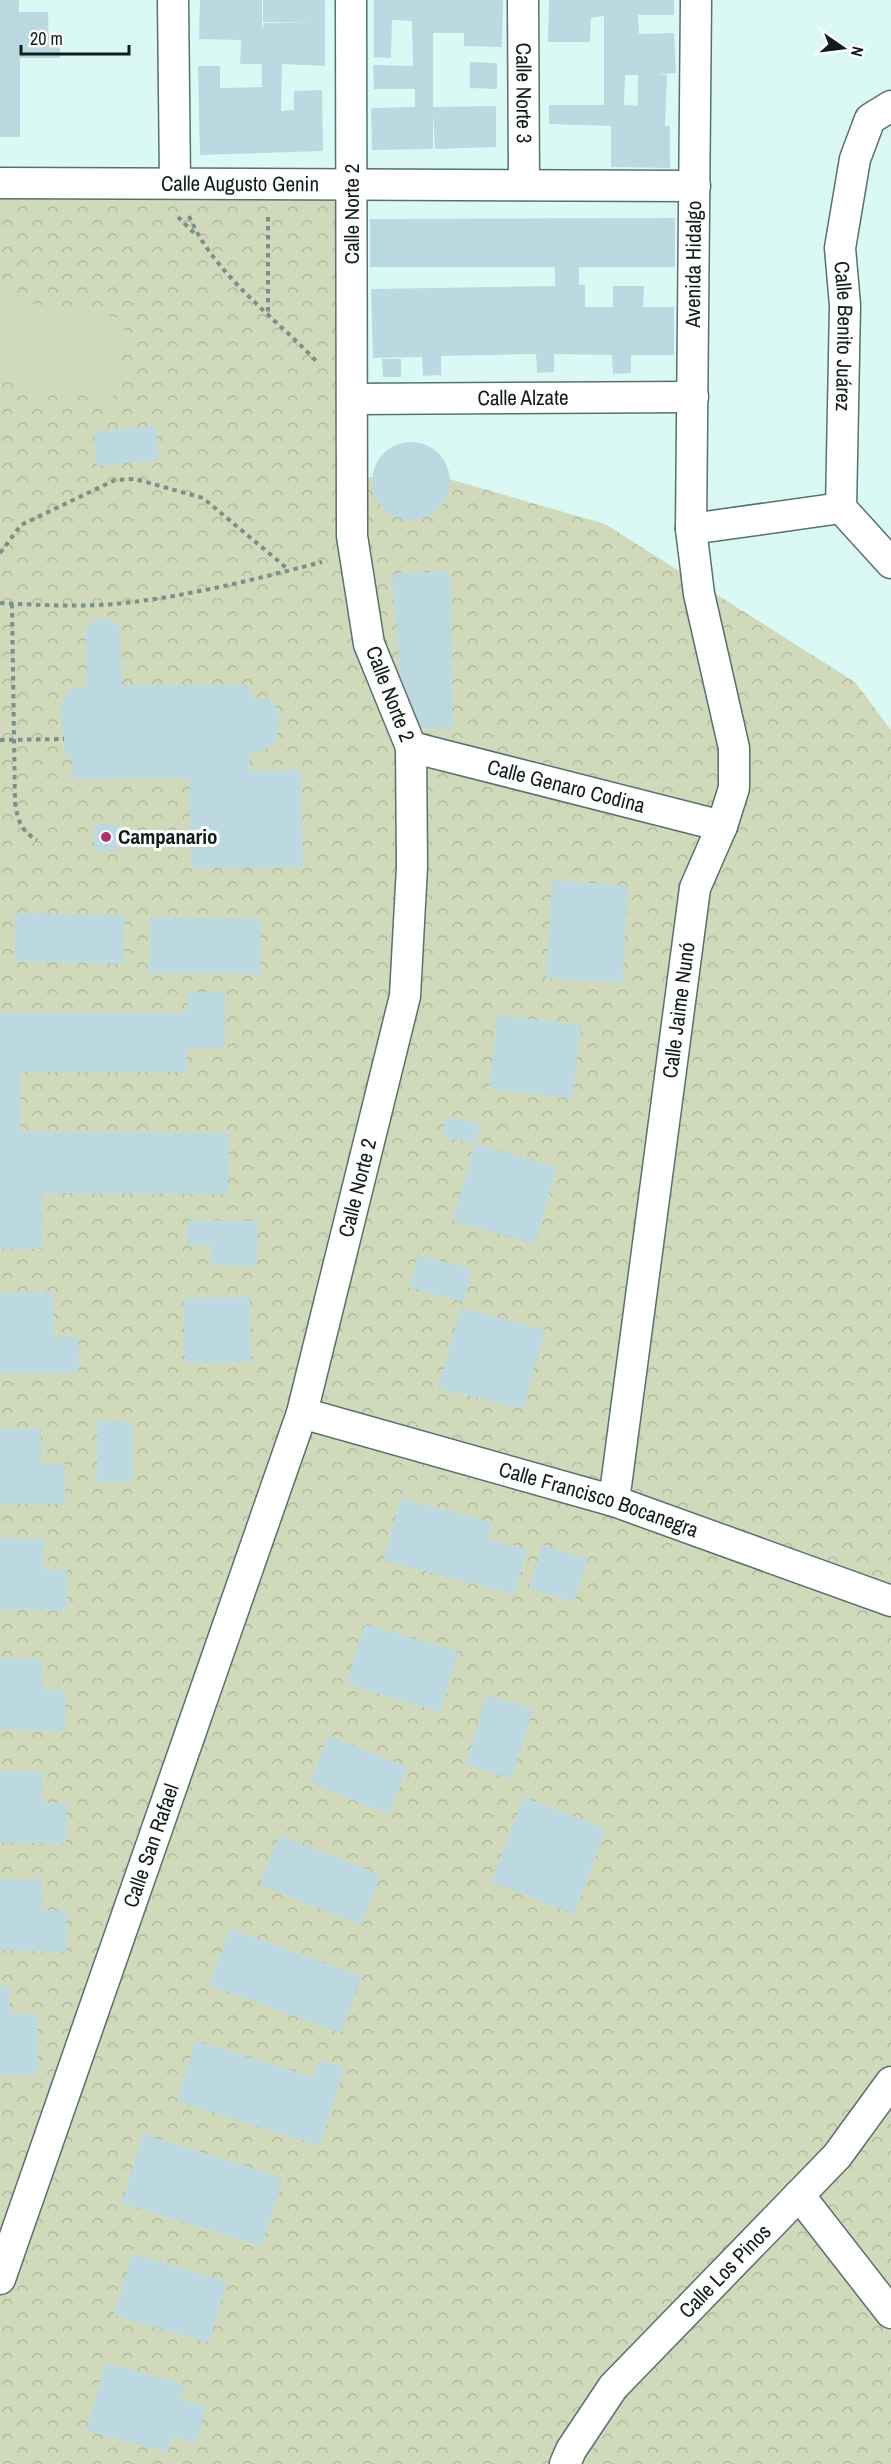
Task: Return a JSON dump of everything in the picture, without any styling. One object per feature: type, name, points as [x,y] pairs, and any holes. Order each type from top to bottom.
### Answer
[{"type":"street","points":[[173,0],[175,182]]},
{"type":"street","name":"Calle Norte 2","points":[[302,1413],[405,996],[412,867],[411,747],[369,644],[354,553],[351,0]]},
{"type":"street","name":"Calle Norte 3","points":[[523,0],[524,185]]},
{"type":"street","name":"Avenida Hidalgo","points":[[692,529],[696,0]]},
{"type":"street","name":"Calle Benito Juárez","points":[[841,508],[845,305],[840,248],[855,159],[870,119],[891,106]]},
{"type":"street","name":"Calle Augusto Genin","points":[[0,183],[695,186]]},
{"type":"street","name":"Calle Alzate","points":[[352,399],[693,397]]},
{"type":"street","points":[[692,529],[841,508],[891,563]]},
{"type":"street","name":"Calle Jaime Nunó","points":[[614,1501],[695,888],[722,826],[734,788],[734,748],[699,594],[692,529]]},
{"type":"street","name":"Calle Genaro Codina","points":[[411,747],[722,826]]},
{"type":"street","name":"Calle Francisco Bocanegra","points":[[302,1413],[614,1501],[891,1601]]},
{"type":"street","name":"Calle San Rafael","points":[[0,2279],[302,1413]]},
{"type":"street","name":"Calle Los Pinos","points":[[565,2464],[571,2450],[613,2387],[837,2156],[891,2082]]},
{"type":"street","points":[[799,2195],[891,2313]]},
{"type":"path","points":[[175,182],[198,238],[224,270],[352,399]]},
{"type":"path","points":[[268,183],[268,314]]},
{"type":"path","points":[[0,553],[21,525],[115,480],[135,479],[203,498],[289,570]]},
{"type":"path","points":[[0,603],[115,604],[219,588],[354,553]]},
{"type":"path","points":[[12,604],[18,820],[25,833],[37,840]]},
{"type":"path","points":[[0,740],[64,739]]},
{"type":"green space","points":[[351,184],[352,481],[371,477],[449,479],[605,524],[855,682],[891,730],[891,2464],[0,2464],[0,186]]},
{"type":"green space","points":[[0,298],[126,319],[112,401],[0,381]]},
{"type":"building","points":[[0,0],[19,0],[19,12],[48,12],[49,45],[60,45],[60,58],[20,58],[20,137],[0,137]]},
{"type":"building","points":[[200,0],[262,0],[263,30],[264,23],[313,23],[263,22],[263,0],[325,0],[325,66],[282,64],[281,111],[294,110],[294,91],[322,90],[323,151],[200,155],[198,66],[220,66],[220,88],[262,87],[262,64],[240,64],[241,40],[199,39]]},
{"type":"building","points":[[374,0],[503,0],[502,47],[464,46],[464,33],[433,33],[433,107],[496,106],[496,147],[435,149],[433,113],[433,149],[372,150],[371,108],[415,107],[415,89],[374,89],[373,65],[413,66],[412,21],[392,20],[391,58],[374,57]]},
{"type":"building","points":[[549,0],[674,0],[674,15],[638,15],[639,34],[674,33],[676,73],[659,74],[667,75],[665,126],[670,126],[670,168],[611,167],[611,126],[549,124],[549,105],[604,105],[604,16],[591,18],[590,42],[548,42]],"holes":[[[625,75],[638,75],[638,106],[624,105]]]},
{"type":"building","points":[[470,62],[497,63],[497,89],[470,88]]},
{"type":"building","points":[[675,218],[675,267],[579,267],[579,285],[585,285],[585,307],[613,307],[613,286],[644,286],[643,307],[674,307],[674,355],[631,355],[631,373],[613,374],[612,355],[554,354],[554,372],[537,373],[536,354],[441,356],[441,375],[423,376],[422,357],[373,358],[371,289],[555,286],[555,267],[370,267],[370,219]]},
{"type":"building","points":[[382,359],[401,359],[401,377],[383,377]]},
{"type":"building","points":[[156,426],[159,460],[97,466],[94,432]]},
{"type":"building","points":[[411,442],[426,445],[438,454],[447,466],[450,481],[447,496],[438,508],[426,517],[411,520],[396,517],[384,508],[375,496],[372,481],[375,466],[384,454],[396,445]]},
{"type":"building","points":[[450,571],[453,729],[405,728],[392,574]]},
{"type":"building","points":[[107,619],[119,625],[122,685],[247,685],[253,698],[268,699],[278,709],[280,724],[276,741],[263,751],[249,753],[249,771],[301,770],[303,867],[191,868],[189,778],[72,779],[72,759],[65,753],[60,704],[71,688],[87,687],[86,631],[93,620]]},
{"type":"building","name":"Campanario","points":[[94,824],[117,824],[118,850],[94,851]]},
{"type":"building","points":[[552,880],[628,886],[622,983],[546,978]]},
{"type":"building","points":[[15,913],[124,916],[124,964],[15,961]]},
{"type":"building","points":[[150,917],[261,919],[261,974],[149,973]]},
{"type":"building","points":[[187,992],[225,992],[225,1047],[187,1048],[187,1072],[20,1072],[20,1132],[229,1133],[228,1194],[42,1193],[42,1249],[0,1249],[0,1013],[187,1013]]},
{"type":"building","points":[[498,1015],[581,1025],[572,1099],[489,1089]]},
{"type":"building","points":[[446,1117],[481,1124],[475,1144],[442,1137]]},
{"type":"building","points":[[475,1144],[557,1167],[535,1244],[453,1221]]},
{"type":"building","points":[[188,1220],[258,1221],[257,1266],[211,1265],[212,1245],[187,1245]]},
{"type":"building","points":[[418,1255],[472,1269],[464,1302],[410,1288]]},
{"type":"building","points":[[53,1292],[54,1337],[78,1336],[79,1372],[0,1374],[0,1293]]},
{"type":"building","points":[[250,1297],[251,1362],[185,1363],[184,1298]]},
{"type":"building","points":[[461,1308],[545,1330],[523,1409],[438,1388]]},
{"type":"building","points":[[97,1421],[133,1422],[133,1482],[97,1482]]},
{"type":"building","points":[[0,1428],[41,1428],[41,1465],[65,1464],[65,1504],[0,1504]]},
{"type":"building","points":[[401,1498],[492,1523],[488,1539],[527,1549],[515,1595],[384,1560]]},
{"type":"building","points":[[0,1538],[44,1539],[43,1570],[67,1570],[67,1611],[0,1609]]},
{"type":"building","points":[[542,1545],[588,1559],[574,1602],[529,1588]]},
{"type":"building","points":[[365,1624],[458,1652],[440,1712],[347,1684]]},
{"type":"building","points":[[0,1658],[42,1659],[42,1689],[66,1690],[65,1731],[0,1729]]},
{"type":"building","points":[[487,1695],[533,1709],[512,1779],[466,1764]]},
{"type":"building","points":[[328,1736],[407,1767],[389,1814],[310,1783]]},
{"type":"building","points":[[0,1771],[43,1772],[42,1803],[67,1803],[66,1844],[0,1842]]},
{"type":"building","points":[[524,1797],[606,1829],[574,1914],[491,1882]]},
{"type":"building","points":[[279,1835],[381,1875],[361,1925],[260,1885]]},
{"type":"building","points":[[0,1879],[43,1880],[42,1910],[67,1911],[66,1952],[0,1950]]},
{"type":"building","points":[[230,1929],[362,1976],[341,2033],[209,1985]]},
{"type":"building","points":[[0,1986],[10,1986],[10,2014],[38,2014],[38,2075],[0,2075]]},
{"type":"building","points":[[196,2041],[313,2077],[318,2060],[344,2068],[320,2146],[177,2101]]},
{"type":"building","points":[[143,2134],[283,2178],[262,2246],[122,2203]]},
{"type":"building","points":[[132,2254],[227,2282],[209,2343],[114,2315]]},
{"type":"building","points":[[105,2363],[185,2384],[181,2400],[206,2407],[196,2443],[172,2437],[168,2452],[87,2431]]},
{"type":"place","name":"Campanario","points":[[106,837]]}]
